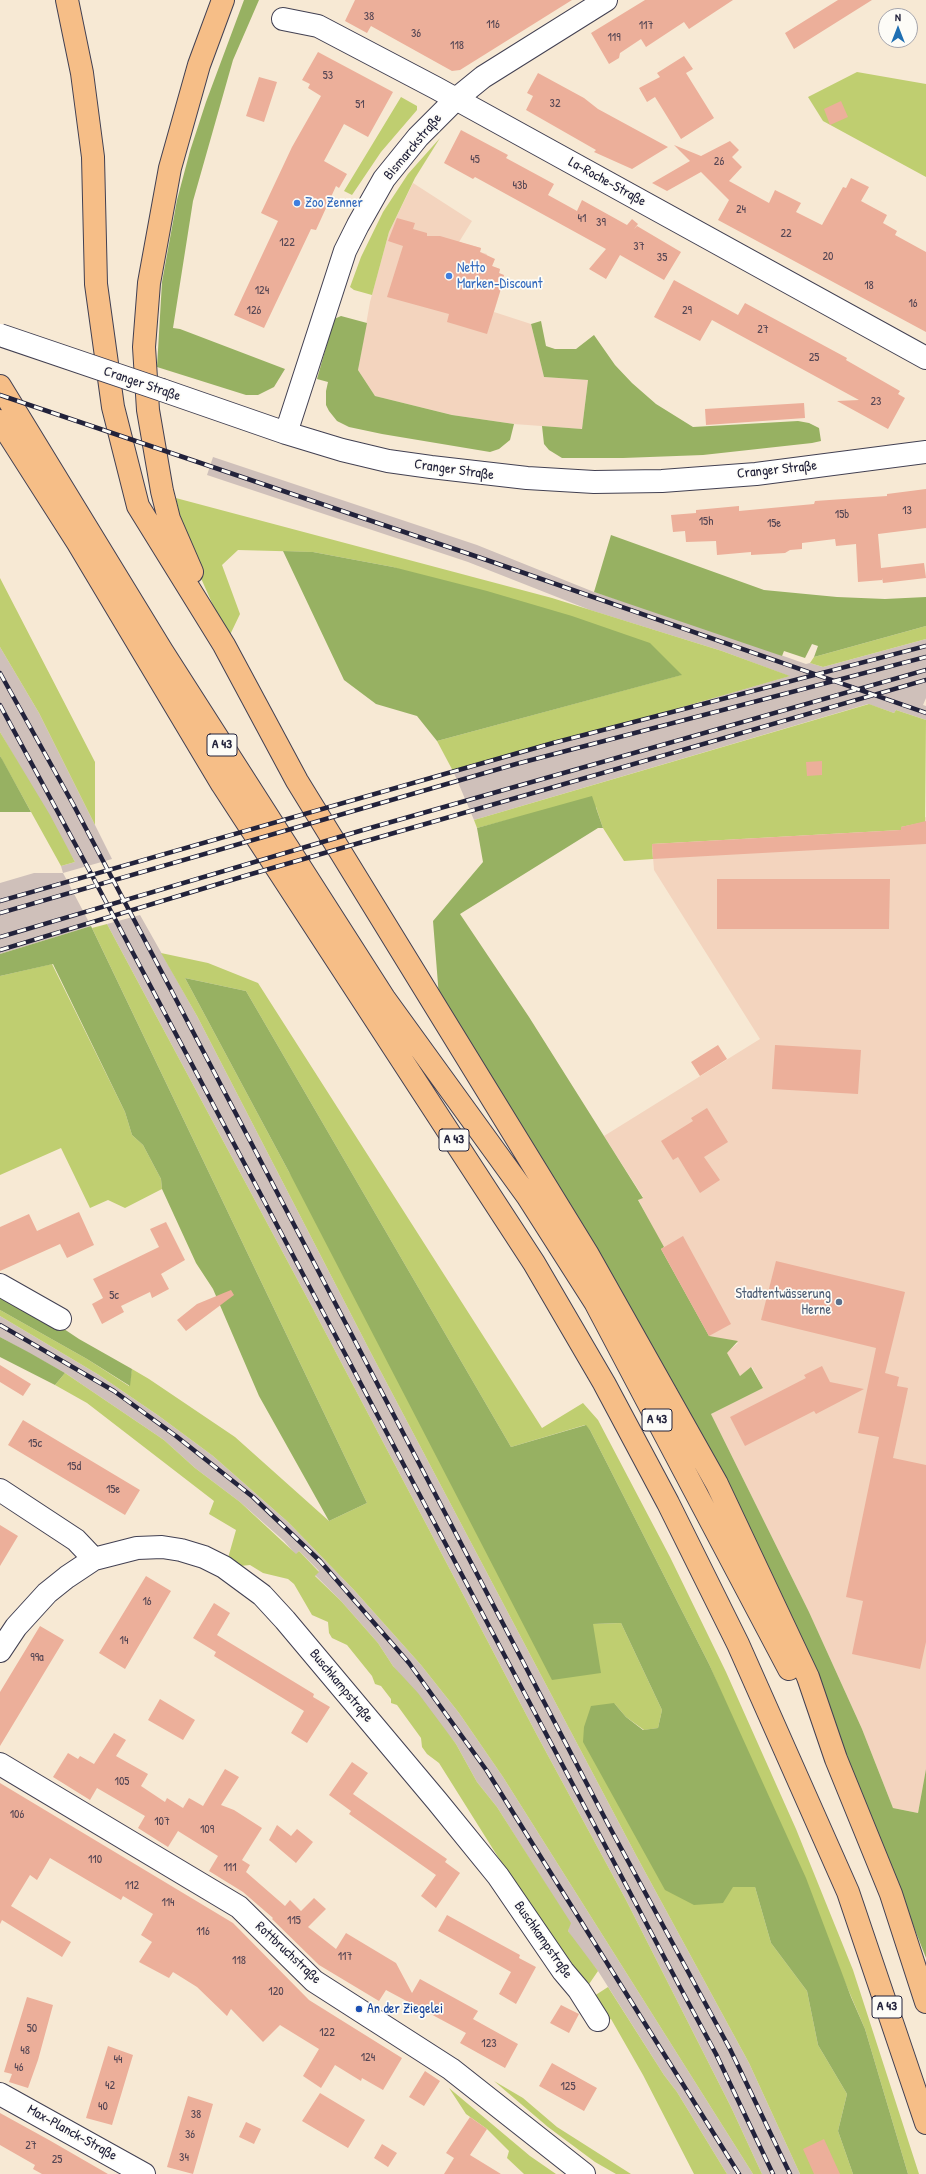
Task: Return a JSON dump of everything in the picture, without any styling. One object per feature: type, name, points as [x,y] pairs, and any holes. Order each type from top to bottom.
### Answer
[{"type":"highway","points":[[67,0],[82,73],[93,157],[96,284],[113,407],[138,506],[224,645],[297,781],[587,1253],[717,1484],[808,1677],[836,1759]]},
{"type":"highway","points":[[223,0],[199,65],[170,168],[149,283],[144,347],[148,410],[152,441],[168,512],[224,645]]},
{"type":"highway","name":"A 43","points":[[0,386],[162,651],[384,998],[528,1197],[596,1302],[836,1759],[890,1894],[926,2002]]},
{"type":"highway","name":"A 43","points":[[0,421],[78,543],[222,784],[534,1263],[604,1383],[668,1503],[738,1644],[848,1892],[926,2123]]},
{"type":"street","name":"Bismarckstraße","points":[[286,433],[345,252],[358,224],[384,179],[402,156],[456,99],[483,78],[606,0]]},
{"type":"street","name":"La-Roche-Straße","points":[[283,19],[318,26],[456,99],[926,358]]},
{"type":"street","name":"Cranger Straße","points":[[0,335],[286,433],[342,450],[416,465],[494,476],[594,482],[662,481],[748,474],[926,452]]},
{"type":"street","points":[[0,1285],[60,1319]]},
{"type":"street","points":[[0,1490],[76,1540],[94,1559],[67,1577],[47,1593],[16,1627],[0,1651]]},
{"type":"street","name":"Buschkampstraße","points":[[94,1559],[137,1548],[162,1547],[181,1550],[204,1557],[224,1567],[262,1595],[296,1632],[498,1876],[563,1971],[579,1990],[598,2020]]},
{"type":"street","name":"Rottbruchstraße","points":[[0,1764],[239,1907],[314,1981],[451,2069],[584,2174]]},
{"type":"street","name":"Max-Planck-Straße","points":[[0,2094],[144,2174]]},
{"type":"shaded area","points":[[413,183],[472,221],[459,242],[481,248],[480,252],[487,254],[486,259],[494,261],[492,266],[500,269],[499,274],[503,282],[494,312],[531,324],[544,377],[588,380],[582,429],[514,424],[452,415],[375,396],[358,370],[370,302],[389,232]]},
{"type":"shaded area","points":[[213,457],[477,545],[594,592],[679,619],[806,664],[810,663],[823,667],[926,639],[926,698],[923,705],[926,706],[926,720],[896,710],[894,713],[868,704],[474,820],[454,773],[789,676],[722,651],[590,610],[468,562],[207,475]]},
{"type":"shaded area","points":[[0,647],[39,713],[112,859],[63,873],[61,866],[75,862],[0,732]]},
{"type":"shaded area","points":[[926,817],[926,1769],[918,1813],[893,1808],[862,1729],[809,1612],[711,1414],[763,1388],[752,1367],[740,1376],[726,1353],[738,1343],[709,1337],[661,1249],[663,1247],[638,1199],[643,1197],[604,1136],[760,1039],[654,870],[652,844],[901,830],[901,827]]},
{"type":"shaded area","points":[[34,873],[63,873],[91,926],[0,954],[0,883]]},
{"type":"shaded area","points":[[140,915],[197,1016],[372,1355],[637,1857],[749,2063],[800,2174],[762,2174],[731,2107],[625,1898],[538,1737],[311,1305],[107,924]]},
{"type":"shaded area","points":[[0,1316],[99,1375],[159,1416],[213,1456],[288,1522],[354,1590],[421,1665],[459,1713],[503,1777],[753,2174],[727,2174],[677,2092],[664,2075],[598,1971],[575,1943],[568,1931],[570,1923],[497,1807],[477,1782],[456,1744],[393,1666],[378,1643],[341,1601],[315,1575],[319,1571],[299,1551],[296,1555],[284,1541],[240,1502],[195,1468],[164,1440],[65,1373],[0,1337]]},
{"type":"green space","points":[[244,0],[259,0],[233,60],[193,201],[173,328],[180,329],[285,369],[274,387],[258,395],[246,395],[157,367],[162,282],[177,200],[190,151],[206,102]]},
{"type":"green space","points":[[857,72],[926,84],[926,177],[823,121],[808,97]]},
{"type":"green space","points":[[401,97],[417,106],[417,110],[381,152],[352,195],[344,191]]},
{"type":"green space","points":[[440,138],[415,178],[389,232],[372,295],[354,290],[350,287],[361,257],[383,212],[408,174]]},
{"type":"green space","points":[[341,316],[367,323],[358,370],[375,396],[452,415],[514,424],[510,440],[499,449],[490,452],[382,434],[349,427],[337,421],[326,405],[326,391],[328,382],[317,379],[334,319]]},
{"type":"green space","points":[[541,321],[546,346],[555,349],[576,349],[594,335],[615,365],[632,383],[656,404],[693,427],[798,421],[809,423],[819,428],[821,441],[703,455],[623,458],[562,458],[549,450],[544,444],[542,426],[582,429],[588,380],[544,377],[531,324]]},
{"type":"green space","points":[[172,497],[552,598],[722,651],[790,676],[454,773],[437,741],[681,675],[393,567],[313,552],[238,550],[222,565],[240,614],[228,639],[200,576]]},
{"type":"green space","points":[[611,535],[764,590],[837,597],[885,599],[926,597],[926,626],[814,657],[818,646],[812,644],[805,658],[784,651],[782,656],[594,592]]},
{"type":"green space","points":[[283,551],[313,552],[393,567],[487,591],[572,616],[650,643],[682,675],[437,741],[417,716],[376,704],[344,680]]},
{"type":"green space","points":[[0,578],[95,762],[95,825],[39,713],[0,647]]},
{"type":"green space","points":[[926,626],[926,639],[823,667],[810,663],[814,657]]},
{"type":"green space","points":[[869,704],[894,713],[896,710],[926,720],[925,822],[901,827],[901,830],[652,844],[653,859],[624,861],[603,828],[596,807],[527,815],[477,828],[474,820]]},
{"type":"green space","points":[[0,732],[50,815],[75,862],[61,866],[0,756]]},
{"type":"green space","points":[[0,756],[2,759],[31,812],[0,812]]},
{"type":"green space","points":[[592,796],[603,828],[598,828],[460,914],[529,1017],[643,1198],[638,1200],[664,1247],[661,1249],[709,1336],[738,1341],[727,1353],[740,1376],[751,1367],[763,1388],[711,1414],[809,1612],[862,1729],[893,1808],[918,1813],[926,1769],[926,1958],[831,1715],[439,997],[433,921],[483,862],[477,828]]},
{"type":"green space","points":[[107,924],[311,1305],[538,1737],[625,1898],[731,2107],[762,2174],[753,2174],[503,1777],[459,1713],[421,1665],[354,1590],[288,1522],[213,1456],[159,1416],[99,1375],[0,1316],[0,1310],[87,1359],[129,1386],[132,1369],[149,1379],[235,1437],[329,1521],[367,1503],[92,928]]},
{"type":"green space","points":[[91,926],[367,1503],[329,1521],[259,1396],[213,1289],[196,1263],[162,1189],[161,1179],[143,1145],[132,1135],[125,1112],[53,964],[0,976],[0,954]]},
{"type":"green space","points":[[161,953],[208,963],[258,983],[542,1428],[583,1403],[598,1420],[670,1557],[726,1672],[796,1829],[853,1970],[919,2174],[908,2174],[865,2029],[709,1664],[590,1430],[585,1425],[511,1447],[246,991],[185,978],[289,1172],[593,1624],[621,1623],[662,1710],[658,1728],[644,1730],[626,1717],[614,1703],[733,1887],[755,1887],[771,1943],[807,1991],[818,2045],[847,2094],[838,2131],[853,2174],[800,2174],[749,2063],[637,1857],[372,1355],[197,1016]]},
{"type":"green space","points":[[52,964],[125,1112],[132,1135],[143,1145],[161,1179],[162,1189],[125,1208],[108,1200],[90,1208],[61,1148],[0,1175],[0,976]]},
{"type":"green space","points":[[185,978],[246,991],[511,1447],[586,1425],[590,1430],[709,1664],[806,1878],[851,1997],[865,2029],[908,2174],[853,2174],[838,2131],[847,2094],[818,2045],[807,1991],[771,1943],[755,1887],[733,1887],[723,1903],[694,1905],[665,1890],[583,1742],[584,1727],[591,1706],[614,1703],[626,1717],[643,1730],[658,1728],[662,1710],[621,1623],[593,1624],[601,1673],[552,1680],[289,1172]]},
{"type":"green space","points":[[0,1289],[22,1301],[79,1339],[132,1369],[130,1386],[87,1359],[0,1310]]},
{"type":"green space","points":[[0,1337],[65,1373],[55,1385],[0,1357]]},
{"type":"green space","points":[[65,1373],[164,1440],[195,1468],[240,1502],[296,1554],[299,1551],[319,1572],[315,1576],[341,1601],[378,1643],[393,1666],[418,1693],[456,1744],[477,1782],[497,1807],[571,1923],[568,1931],[598,1971],[585,1990],[520,1892],[439,1763],[427,1754],[422,1747],[421,1738],[397,1705],[391,1703],[391,1699],[381,1686],[375,1684],[372,1676],[347,1645],[332,1638],[329,1633],[328,1622],[312,1615],[294,1584],[288,1579],[263,1573],[250,1565],[240,1566],[228,1558],[236,1530],[209,1514],[214,1501],[87,1403],[55,1385]]},
{"type":"green space","points":[[608,1987],[664,2075],[677,2092],[727,2174],[694,2174],[643,2075],[611,2019],[606,2021],[591,1998]]},
{"type":"green space","points":[[494,2081],[523,2098],[557,2127],[631,2174],[616,2174],[595,2162],[548,2127]]},
{"type":"green space","points":[[449,2088],[530,2156],[556,2174],[524,2174],[507,2158],[509,2151],[487,2129],[466,2114]]},
{"type":"building","points":[[355,0],[572,0],[460,70],[452,71],[371,26],[367,33],[345,21]]},
{"type":"building","points":[[645,0],[733,0],[689,29],[684,22],[646,47],[641,39],[620,53],[619,58],[609,64],[591,33]]},
{"type":"building","points":[[838,0],[872,0],[794,49],[785,33]]},
{"type":"building","points":[[318,52],[393,92],[368,137],[344,124],[324,161],[347,174],[339,188],[336,186],[316,230],[311,229],[264,328],[234,315],[278,221],[261,213],[292,147],[321,96],[308,88],[310,84],[302,80]]},
{"type":"building","points":[[684,56],[693,69],[686,73],[714,118],[681,139],[655,97],[647,102],[639,88],[660,77],[657,73]]},
{"type":"building","points":[[538,73],[584,98],[598,109],[668,147],[632,169],[594,152],[596,150],[526,110],[533,96],[527,93]]},
{"type":"building","points":[[259,77],[277,82],[264,122],[246,116]]},
{"type":"building","points":[[841,101],[848,117],[830,125],[824,109]]},
{"type":"building","points":[[461,130],[508,155],[506,158],[554,184],[548,195],[577,211],[582,200],[627,225],[632,219],[638,224],[634,229],[637,226],[681,252],[664,280],[620,255],[606,279],[589,269],[606,249],[475,177],[473,179],[444,163]]},
{"type":"building","points":[[730,141],[739,150],[732,157],[742,167],[729,181],[769,203],[775,190],[801,203],[796,212],[822,225],[843,187],[846,188],[851,178],[869,187],[861,201],[887,215],[883,223],[897,231],[895,235],[926,252],[926,332],[718,220],[729,200],[701,172],[667,191],[652,183],[690,161],[674,145],[701,156]]},
{"type":"building","name":"Netto Marken-Discount","points":[[397,218],[415,223],[413,229],[427,233],[427,236],[440,236],[481,248],[480,252],[495,259],[492,266],[500,269],[499,273],[504,275],[487,334],[447,322],[449,314],[387,297],[403,246],[388,241]]},
{"type":"building","points":[[674,280],[738,315],[745,303],[847,358],[846,360],[900,391],[898,394],[905,398],[888,429],[837,401],[859,400],[712,320],[700,341],[654,317]]},
{"type":"building","points":[[804,403],[805,418],[706,425],[705,409]]},
{"type":"building","points":[[926,489],[926,528],[878,534],[881,568],[924,563],[926,578],[883,583],[882,578],[882,580],[858,582],[856,544],[836,546],[835,539],[802,543],[802,549],[790,550],[785,553],[751,555],[751,552],[717,555],[716,541],[686,542],[685,531],[673,532],[671,515],[696,513],[696,510],[739,506],[739,511],[814,504],[815,501],[887,496],[887,494]]},
{"type":"building","points":[[822,761],[822,775],[807,776],[806,762]]},
{"type":"building","points":[[926,821],[926,844],[653,859],[652,844],[901,830],[901,827]]},
{"type":"building","points":[[717,879],[890,879],[889,929],[717,929]]},
{"type":"building","points":[[718,1045],[727,1059],[700,1076],[691,1062]]},
{"type":"building","points":[[775,1045],[861,1050],[858,1094],[772,1089]]},
{"type":"building","points":[[707,1108],[728,1142],[704,1157],[720,1180],[700,1193],[678,1157],[673,1160],[661,1141],[693,1121],[691,1118]]},
{"type":"building","points":[[79,1212],[94,1245],[67,1258],[60,1244],[0,1271],[0,1227],[29,1214],[37,1231]]},
{"type":"building","points":[[166,1222],[185,1260],[161,1274],[169,1289],[152,1298],[150,1292],[121,1306],[124,1312],[102,1324],[92,1304],[103,1298],[93,1279],[159,1247],[150,1229]]},
{"type":"building","points":[[683,1236],[731,1324],[709,1336],[661,1249]]},
{"type":"building","points":[[776,1261],[905,1292],[885,1373],[899,1377],[897,1386],[908,1388],[893,1458],[926,1465],[926,1642],[920,1669],[852,1654],[863,1601],[846,1597],[879,1437],[858,1433],[876,1348],[761,1320]]},
{"type":"building","points":[[231,1290],[234,1295],[186,1331],[177,1320],[197,1304]]},
{"type":"building","points":[[0,1365],[31,1384],[23,1396],[0,1382]]},
{"type":"building","points":[[822,1366],[830,1382],[864,1389],[816,1414],[814,1411],[745,1446],[730,1417],[806,1378],[804,1375]]},
{"type":"building","points":[[23,1420],[140,1490],[125,1515],[8,1445]]},
{"type":"building","points":[[0,1525],[18,1536],[0,1566]]},
{"type":"building","points":[[146,1576],[171,1591],[125,1669],[99,1653]]},
{"type":"building","points":[[214,1603],[230,1613],[217,1635],[314,1694],[313,1697],[330,1707],[307,1743],[291,1733],[304,1711],[214,1656],[216,1652],[193,1638]]},
{"type":"building","points":[[40,1626],[64,1640],[0,1746],[0,1692]]},
{"type":"building","points":[[160,1699],[195,1720],[183,1740],[148,1720]]},
{"type":"building","points":[[114,1733],[126,1740],[116,1756],[148,1774],[141,1786],[165,1802],[167,1798],[183,1808],[189,1798],[203,1806],[225,1769],[239,1777],[221,1805],[234,1810],[262,1828],[242,1860],[250,1865],[246,1872],[285,1906],[290,1900],[301,1911],[314,1898],[326,1909],[308,1927],[336,1949],[346,1933],[396,1963],[412,1993],[420,1979],[478,2011],[473,2019],[518,2044],[505,2068],[460,2043],[466,2033],[386,1990],[379,2001],[319,1965],[272,1919],[273,1918],[243,1892],[209,1871],[218,1856],[178,1831],[168,1847],[138,1828],[145,1816],[97,1788],[90,1800],[53,1777],[68,1753],[78,1759],[80,1756],[94,1764]]},
{"type":"building","points":[[352,1762],[368,1773],[353,1794],[447,1859],[445,1862],[460,1873],[436,1908],[421,1896],[436,1875],[349,1814],[351,1811],[329,1795]]},
{"type":"building","points":[[0,1783],[233,1923],[309,2000],[402,2058],[383,2090],[362,2078],[361,2081],[335,2065],[321,2088],[303,2076],[319,2049],[280,2025],[263,2042],[231,2009],[227,2016],[197,1987],[173,1972],[169,1978],[139,1962],[152,1942],[141,1935],[153,1914],[123,1896],[121,1900],[50,1858],[37,1880],[30,1875],[11,1906],[71,1942],[62,1957],[2,1920],[0,1924]]},
{"type":"building","points":[[277,1825],[291,1836],[297,1829],[313,1842],[296,1863],[269,1840]]},
{"type":"building","points":[[447,1915],[520,1955],[519,1958],[536,1967],[516,2004],[499,1994],[511,1972],[438,1931]]},
{"type":"building","points":[[27,1997],[53,2005],[38,2060],[28,2088],[9,2082],[12,2074],[4,2072]]},
{"type":"building","points":[[561,2005],[579,2014],[569,2033],[550,2023]]},
{"type":"building","points":[[108,2046],[133,2055],[112,2125],[86,2118]]},
{"type":"building","points":[[552,2063],[597,2088],[584,2111],[539,2086]]},
{"type":"building","points":[[425,2071],[440,2081],[424,2106],[409,2097]]},
{"type":"building","points":[[320,2093],[365,2120],[348,2148],[302,2121]]},
{"type":"building","points":[[188,2096],[213,2104],[193,2174],[167,2167]]},
{"type":"building","points":[[0,2113],[108,2174],[42,2174],[33,2169],[35,2165],[0,2145]]},
{"type":"building","points":[[470,2117],[487,2129],[470,2155],[501,2174],[444,2174],[454,2158],[446,2153]]},
{"type":"building","points":[[246,2122],[261,2129],[254,2144],[239,2137]]},
{"type":"building","points":[[824,2139],[840,2174],[814,2174],[803,2149]]},
{"type":"building","points":[[382,2144],[397,2153],[388,2167],[374,2158]]},
{"type":"railway","points":[[0,395],[481,558],[926,713]]},
{"type":"railway","points":[[0,901],[553,743],[926,646]]},
{"type":"railway","points":[[0,913],[516,764],[926,657]]},
{"type":"railway","points":[[0,937],[363,830],[926,670]]},
{"type":"railway","points":[[0,673],[73,804],[609,1826],[730,2049],[790,2174]]},
{"type":"railway","points":[[0,950],[248,875],[926,680]]},
{"type":"railway","points":[[0,705],[87,866],[716,2054],[773,2174]]},
{"type":"railway","points":[[0,1325],[114,1391],[176,1436],[253,1497],[320,1561],[409,1663],[487,1771],[739,2174]]},
{"type":"place","name":"Zoo Zenner","points":[[297,203]]},
{"type":"place","name":"Netto Marken-Discount","points":[[449,276]]},
{"type":"place","name":"Stadtentwässerung Herne","points":[[839,1302]]},
{"type":"place","name":"An der Ziegelei","points":[[359,2009]]}]
